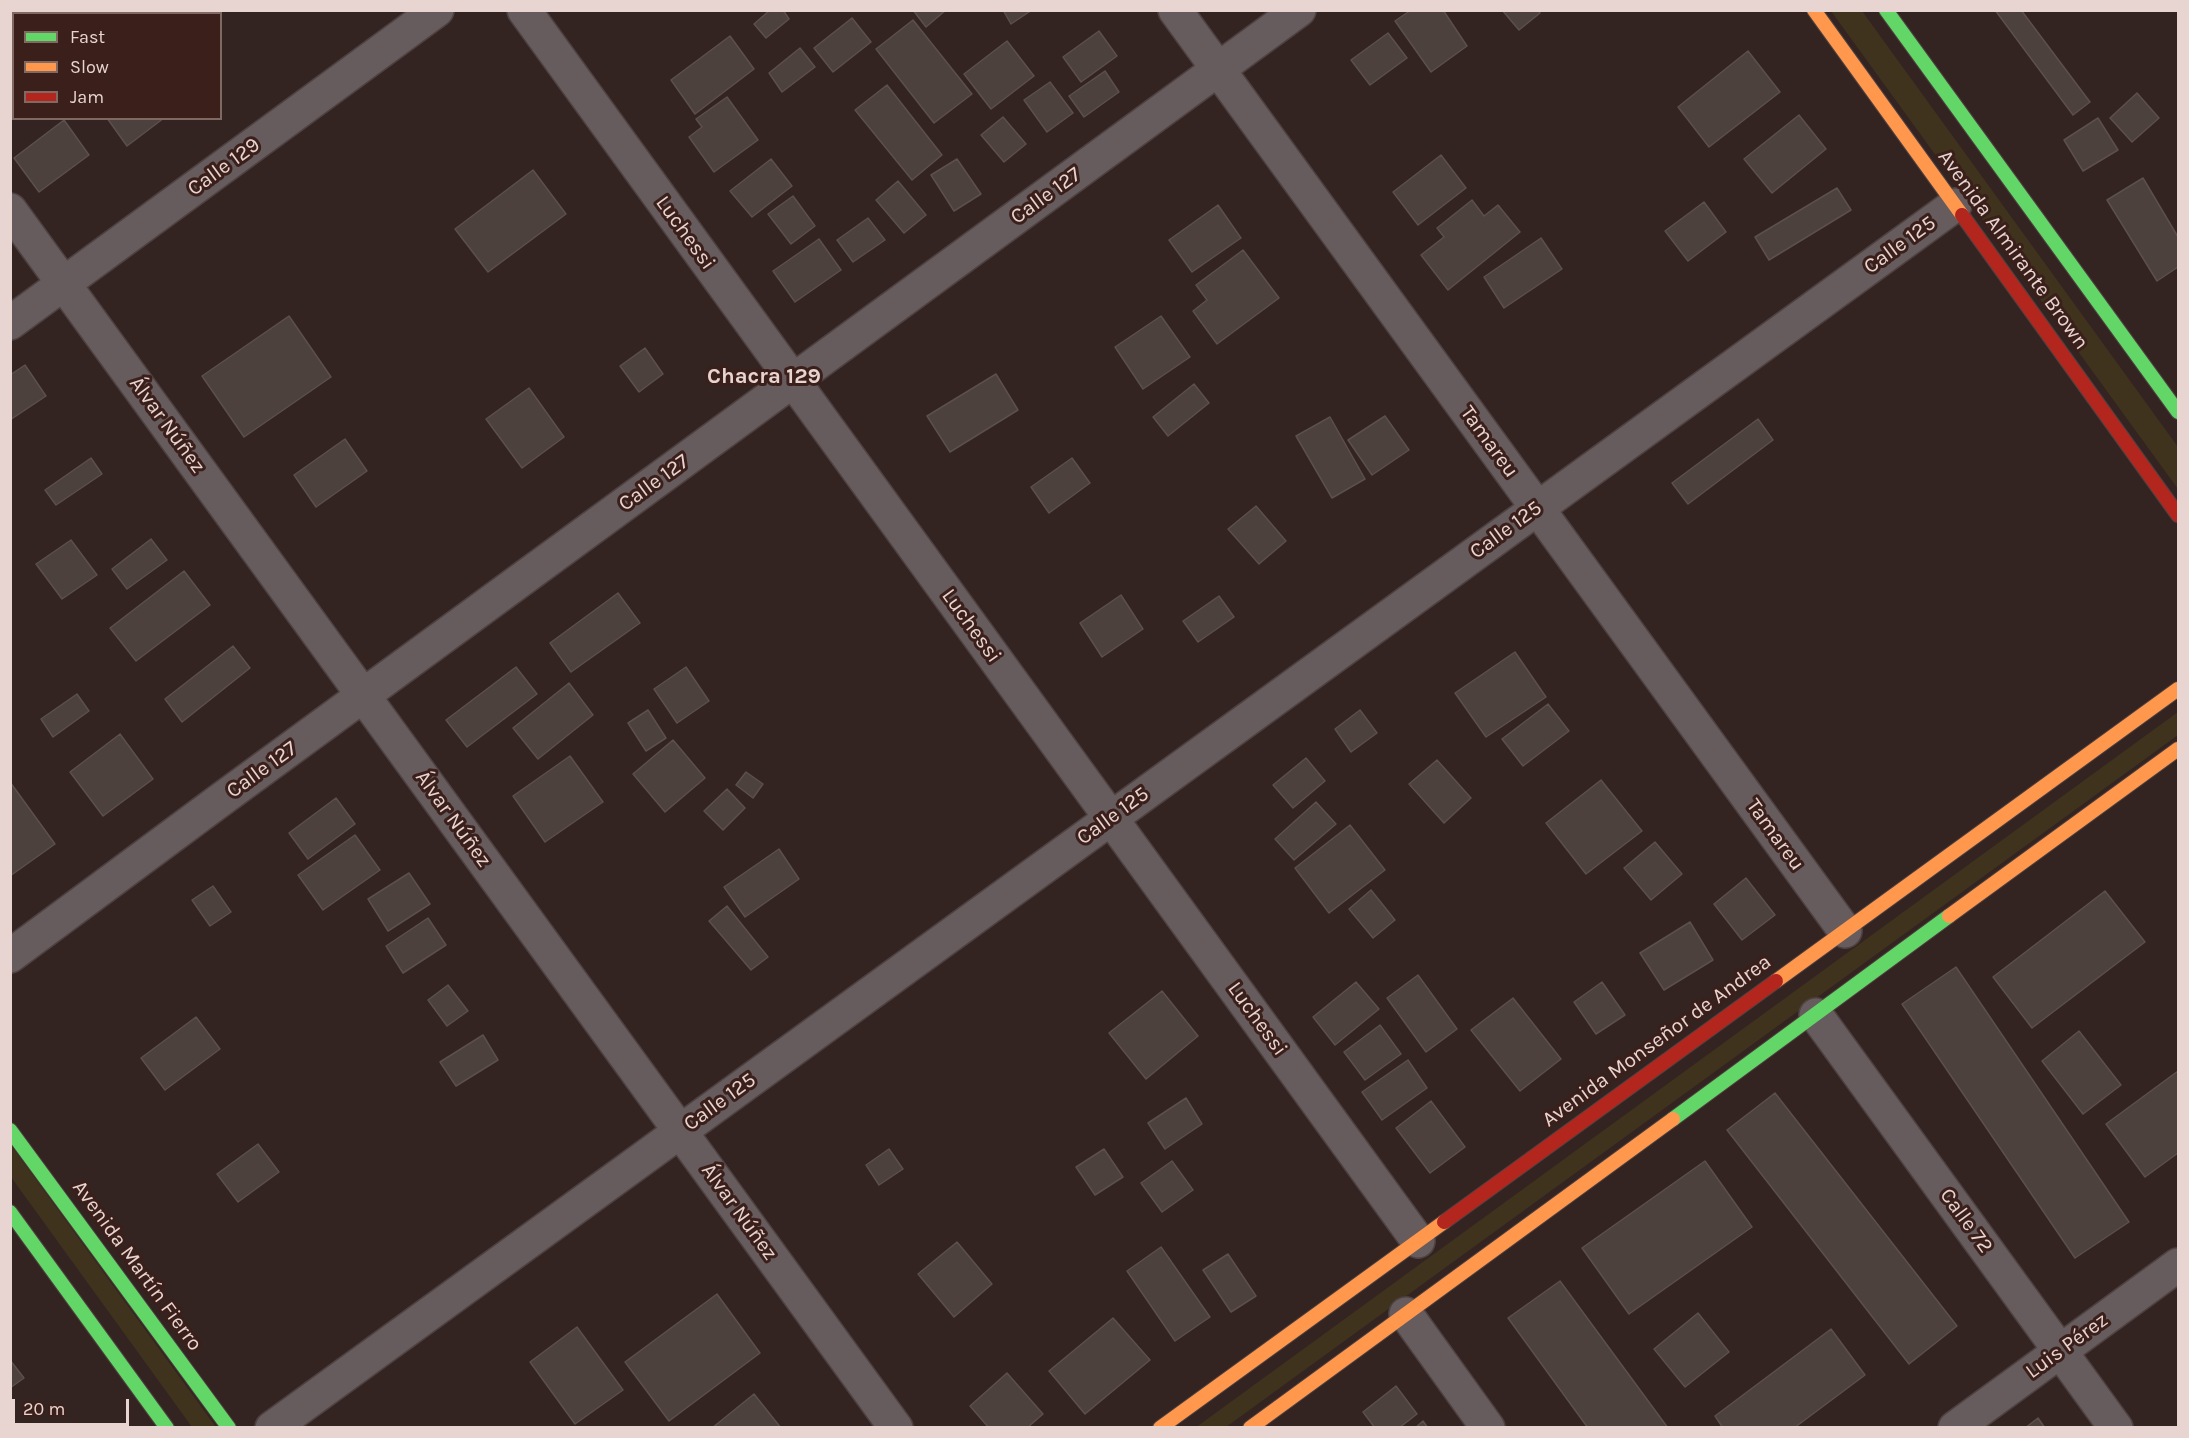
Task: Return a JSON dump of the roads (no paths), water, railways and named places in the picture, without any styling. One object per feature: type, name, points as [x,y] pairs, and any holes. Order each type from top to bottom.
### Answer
[{"type":"main road","name":"Avenida Almirante Brown","points":[[1814,10],[2178,515]]},
{"type":"main road","name":"Avenida Almirante Brown","points":[[1886,10],[2178,412]]},
{"type":"main road","name":"Avenida Monseñor de Andrea","points":[[1160,1428],[2178,689]]},
{"type":"main road","points":[[1250,1428],[2178,750]]},
{"type":"main road","name":"Avenida Martín Fierro","points":[[10,1130],[229,1428]]},
{"type":"main road","points":[[10,1212],[167,1428]]},
{"type":"street","name":"Calle 129","points":[[10,323],[437,10]]},
{"type":"street","name":"Luchessi","points":[[524,10],[1418,1241]]},
{"type":"street","name":"Tamareu","points":[[1175,10],[1845,931]]},
{"type":"street","name":"Calle 127","points":[[10,956],[1299,10]]},
{"type":"street","name":"Calle 125","points":[[272,1428],[1955,205]]},
{"type":"street","name":"Álvar Núñez","points":[[10,210],[896,1428]]},
{"type":"street","name":"Calle 72","points":[[1816,1015],[2116,1428]]},
{"type":"street","name":"Luis Pérez","points":[[1955,1428],[2178,1265]]},
{"type":"street","points":[[1406,1314],[1488,1428]]},
{"type":"district","name":"Chacra 129","points":[[764,377]]}]
